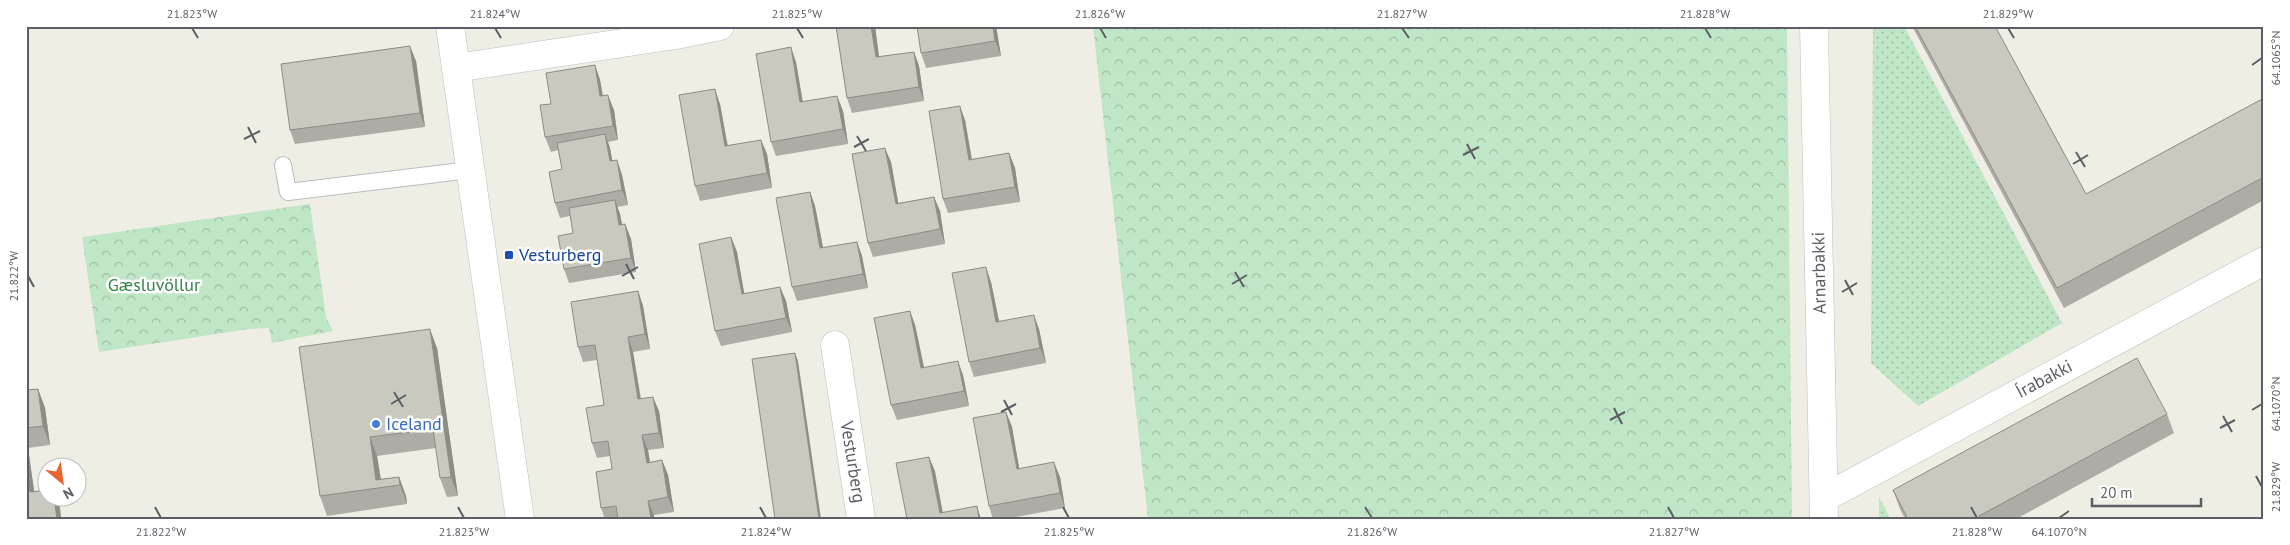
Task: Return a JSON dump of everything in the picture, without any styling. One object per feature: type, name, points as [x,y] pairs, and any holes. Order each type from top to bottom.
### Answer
[{"type":"street","points":[[450,26],[520,519]]},
{"type":"street","points":[[456,68],[670,36],[720,26]]},
{"type":"street","name":"Arnarbakki","points":[[1814,26],[1824,508]]},
{"type":"street","name":"Írabakki","points":[[1824,508],[2264,261]]},
{"type":"street","name":"Vesturberg","points":[[835,345],[862,519]]},
{"type":"lane","points":[[283,166],[288,192],[470,170]]},
{"type":"green space","points":[[1093,26],[1787,26],[1792,519],[1148,519]]},
{"type":"green space","points":[[1873,26],[1904,26],[2062,323],[1918,406],[1871,363]]},
{"type":"green space","name":"Gæsluvöllur","points":[[310,204],[326,317],[333,331],[272,343],[269,328],[249,329],[99,352],[82,237]]},
{"type":"green space","points":[[1879,497],[1891,519],[1879,519]]},
{"type":"building","points":[[836,26],[871,26],[876,57],[914,52],[919,87],[847,98]]},
{"type":"building","points":[[917,26],[993,26],[995,41],[921,53]]},
{"type":"building","points":[[1915,26],[1995,26],[2086,194],[2264,98],[2264,177],[2057,288]]},
{"type":"building","points":[[410,46],[420,113],[290,130],[281,64]]},
{"type":"building","points":[[791,47],[800,102],[837,96],[843,129],[771,142],[756,54]]},
{"type":"building","points":[[595,65],[600,96],[608,95],[613,126],[545,137],[540,105],[551,104],[546,73]]},
{"type":"building","points":[[715,89],[725,146],[761,140],[767,173],[695,186],[679,95]]},
{"type":"building","points":[[960,106],[969,160],[1009,153],[1015,187],[943,199],[929,111]]},
{"type":"building","points":[[605,134],[610,161],[617,160],[622,190],[555,203],[549,172],[562,169],[557,143]]},
{"type":"building","points":[[885,148],[896,204],[934,197],[940,229],[868,243],[852,154]]},
{"type":"building","points":[[810,192],[820,248],[857,242],[863,274],[792,287],[776,198]]},
{"type":"building","points":[[615,200],[619,225],[625,224],[631,258],[564,269],[558,236],[573,233],[569,208]]},
{"type":"building","points":[[731,237],[742,294],[780,287],[786,318],[715,331],[699,244]]},
{"type":"building","points":[[986,267],[996,322],[1034,315],[1040,348],[969,362],[952,273]]},
{"type":"building","points":[[638,291],[645,334],[628,337],[638,399],[653,397],[659,433],[642,435],[647,463],[662,460],[668,497],[648,501],[651,519],[618,519],[616,506],[601,508],[596,472],[612,469],[608,441],[592,443],[586,408],[604,405],[595,345],[578,347],[571,302]]},
{"type":"building","points":[[910,311],[921,368],[958,361],[964,391],[891,405],[874,318]]},
{"type":"building","points":[[430,329],[451,477],[440,478],[433,429],[370,437],[376,480],[399,477],[400,485],[320,496],[299,347]]},
{"type":"building","points":[[795,353],[819,519],[775,519],[752,359]]},
{"type":"building","points":[[2137,358],[2167,414],[1979,516],[1980,519],[1908,519],[1893,490]]},
{"type":"building","points":[[38,389],[43,426],[26,428],[26,390]]},
{"type":"building","points":[[1006,412],[1017,469],[1054,462],[1060,493],[989,506],[973,418]]},
{"type":"building","points":[[929,457],[940,513],[977,506],[979,519],[907,519],[896,463]]},
{"type":"building","points":[[26,466],[30,492],[38,491],[38,508],[55,508],[57,519],[26,519]]},
{"type":"place","name":"Vesturberg","points":[[509,255]]},
{"type":"place","name":"Iceland","points":[[376,424]]}]
